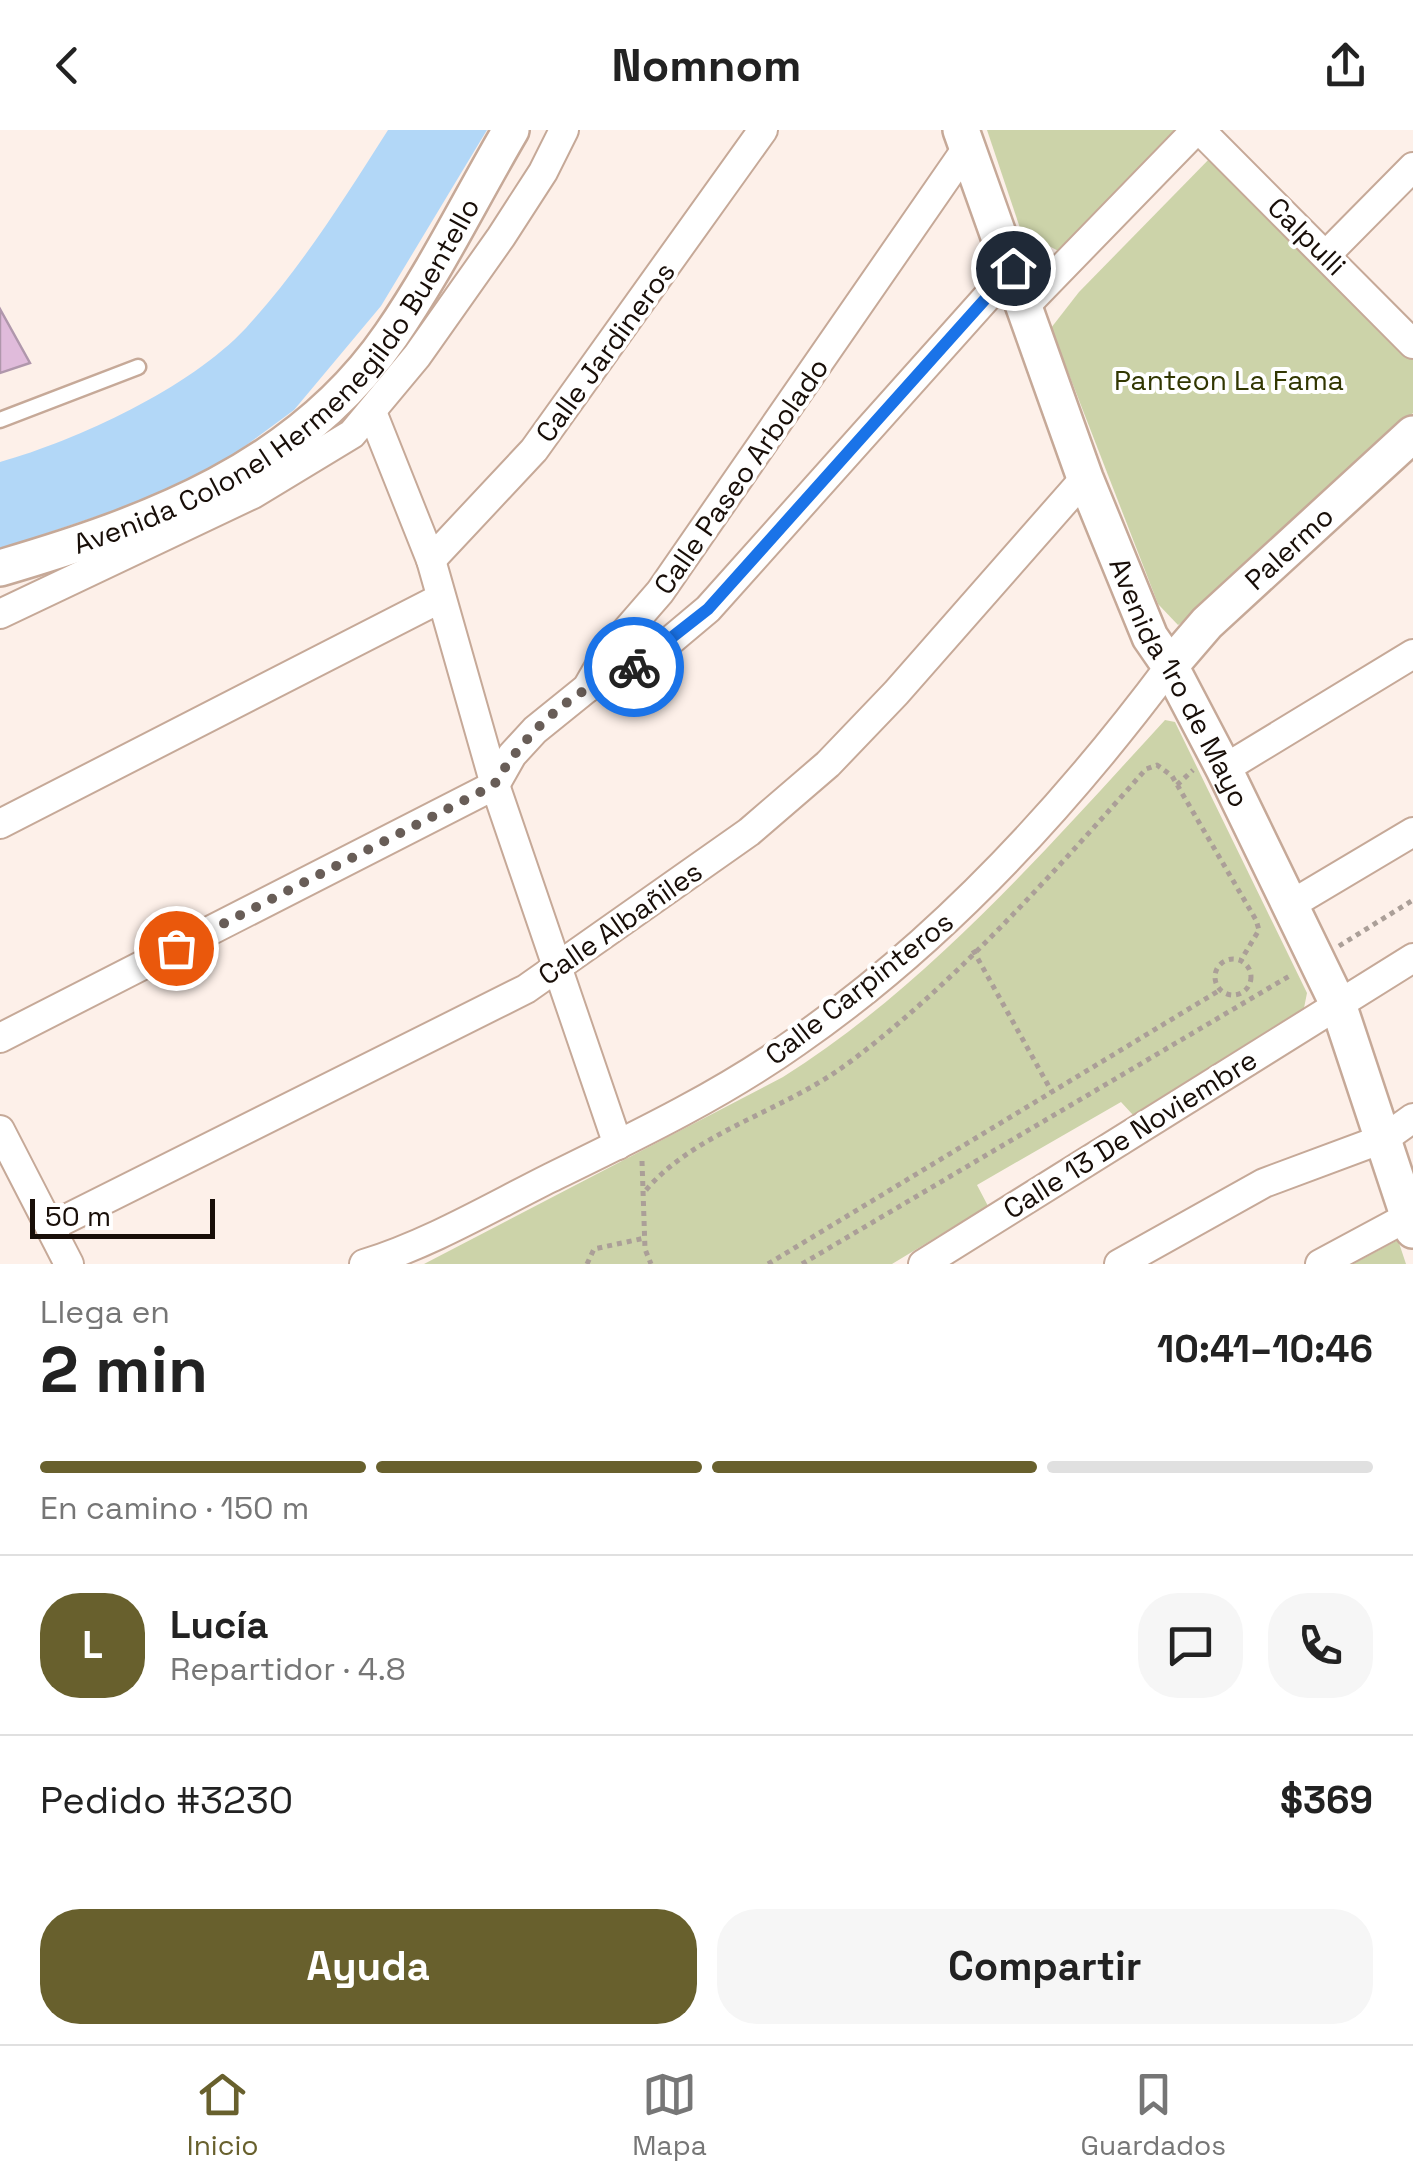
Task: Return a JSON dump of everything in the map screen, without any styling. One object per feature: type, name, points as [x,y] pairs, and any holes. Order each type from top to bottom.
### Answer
[{"type":"street","name":"Avenida Colonel Hermenegildo Buentello","points":[[0,568],[152,519],[206,495],[296,436],[348,388],[391,334],[511,130]]},
{"type":"street","points":[[0,614],[266,488],[352,434],[502,236],[544,172],[564,130]]},
{"type":"street","name":"Calle Jardineros","points":[[431,560],[534,450],[764,130]]},
{"type":"street","points":[[1026,306],[1198,130]]},
{"type":"street","name":"Calpulli","points":[[1198,130],[1413,344]]},
{"type":"street","name":"Avenida 1ro de Mayo","points":[[964,139],[1086,478],[1150,638],[1170,666],[1224,769],[1399,1128],[1411,1220]]},
{"type":"street","name":"Calle Paseo Arbolado","points":[[494,785],[512,755],[535,730],[587,688],[607,653],[660,592],[778,426],[964,139]]},
{"type":"street","points":[[1326,255],[1413,167]]},
{"type":"street","points":[[587,688],[652,656],[708,609],[1013,268]]},
{"type":"street","points":[[372,412],[431,560],[494,785],[559,966],[629,1139]]},
{"type":"street","name":"Palermo","points":[[1170,666],[1208,623],[1413,434]]},
{"type":"street","name":"Calle Albañiles","points":[[50,1227],[526,990],[749,832],[828,764],[1086,478]]},
{"type":"street","points":[[0,824],[440,598]]},
{"type":"street","points":[[1224,769],[1413,654]]},
{"type":"street","name":"Calle Carpinteros","points":[[364,1264],[443,1231],[629,1139],[796,1042],[966,903],[1038,827],[1170,666]]},
{"type":"street","points":[[0,1038],[494,785]]},
{"type":"street","points":[[1292,904],[1413,832]]},
{"type":"street","name":"Calle 13 De Noviembre","points":[[923,1264],[1413,958]]},
{"type":"street","points":[[1119,1264],[1264,1183],[1399,1128]]},
{"type":"street","points":[[0,1130],[70,1264]]},
{"type":"street","points":[[1320,1264],[1411,1220]]},
{"type":"lane","points":[[0,420],[138,367]]},
{"type":"path","points":[[646,1190],[674,1164],[838,1070],[894,1026],[974,950],[1146,769],[1156,765],[1172,776],[1256,920],[1259,930],[1241,960]]},
{"type":"path","points":[[802,1264],[1413,900]]},
{"type":"path","points":[[974,950],[1053,1093]]},
{"type":"path","points":[[1230,959],[1241,960],[1250,969],[1248,988],[1232,996],[1220,990],[1215,980],[1220,964],[1230,959]]},
{"type":"path","points":[[768,1264],[1220,990]]},
{"type":"path","points":[[629,1139],[646,1190],[645,1238],[651,1264]]},
{"type":"path","points":[[587,1264],[594,1249],[645,1238]]},
{"type":"green space","points":[[987,130],[1179,130],[1062,253],[1021,231]]},
{"type":"green space","name":"Panteon La Fama","points":[[1216,152],[1413,357],[1413,413],[1202,608],[1178,625],[1158,604],[1051,328],[1079,292]]},
{"type":"green space","points":[[1165,720],[1175,722],[1307,993],[1304,1008],[1133,1115],[1121,1102],[977,1185],[988,1206],[892,1264],[424,1264],[783,1077],[837,1040],[888,1000],[985,911]]},
{"type":"green space","points":[[1398,1240],[1406,1264],[1353,1264]]},
{"type":"water","points":[[388,130],[487,130],[381,306],[294,410],[195,483],[0,549],[0,462],[63,440],[131,409],[223,350],[266,305],[303,257]]},
{"type":"building","points":[[0,309],[30,363],[0,373]]},
{"type":"way so far","points":[[176,948],[494,785],[512,755],[535,730],[587,688],[634,667]]},
{"type":"route","points":[[634,667],[708,609],[1013,268]]}]
